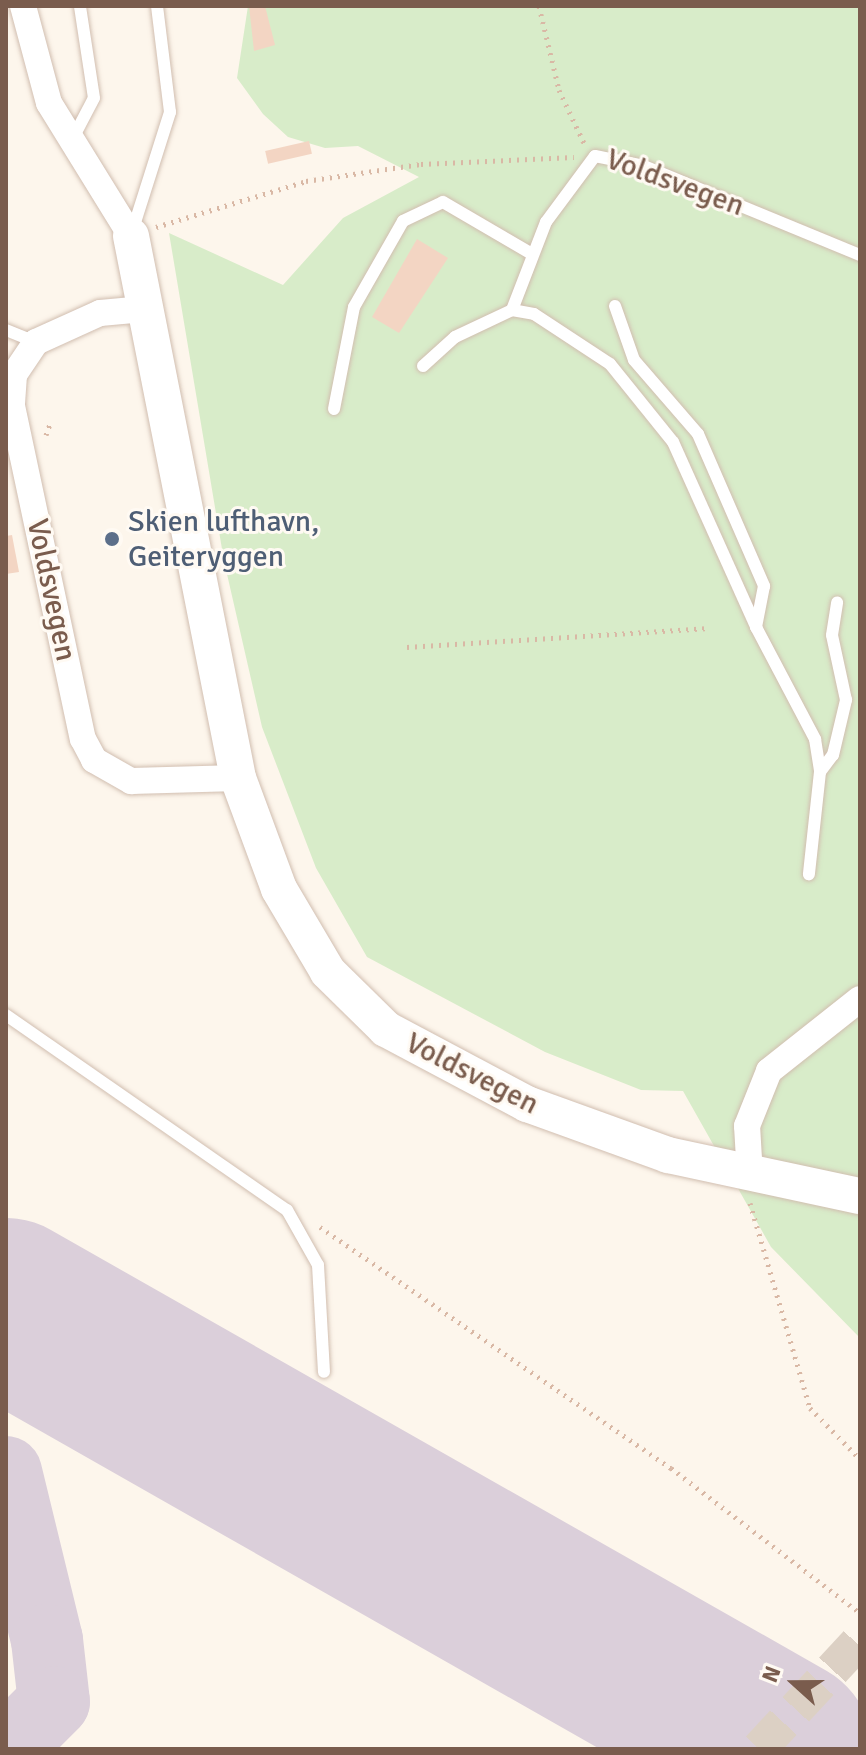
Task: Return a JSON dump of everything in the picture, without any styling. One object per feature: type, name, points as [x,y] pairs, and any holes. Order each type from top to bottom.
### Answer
[{"type":"street","points":[[23,6],[49,103],[131,236]]},
{"type":"street","name":"Voldsvegen","points":[[131,236],[238,778],[300,931],[328,972],[386,1029],[527,1104],[750,1176],[860,1196]]},
{"type":"street","points":[[36,342],[100,313],[144,309]]},
{"type":"street","name":"Voldsvegen","points":[[36,342],[14,375],[12,406],[83,739],[94,760],[131,781],[238,778]]},
{"type":"street","points":[[750,1176],[747,1126],[762,1082],[781,1058],[860,999]]},
{"type":"lane","points":[[72,140],[94,98],[80,6]]},
{"type":"lane","name":"Voldsvegen","points":[[131,236],[170,112],[157,6]]},
{"type":"lane","points":[[512,310],[532,254],[595,156]]},
{"type":"lane","name":"Voldsvegen","points":[[595,156],[644,166],[860,255]]},
{"type":"lane","points":[[334,409],[354,307],[403,221],[429,204],[459,206],[532,254]]},
{"type":"lane","points":[[615,306],[634,360],[698,434],[764,586],[756,627]]},
{"type":"lane","points":[[423,366],[466,330],[512,310],[534,314],[580,342],[637,394],[673,442],[756,627],[815,739],[820,772],[809,874]]},
{"type":"lane","points":[[6,330],[36,342]]},
{"type":"lane","points":[[820,772],[833,755],[846,700],[832,635],[837,602]]},
{"type":"lane","points":[[6,1015],[287,1210],[318,1265],[324,1372]]},
{"type":"path","name":"Voldsvegen","points":[[539,6],[559,90],[595,156]]},
{"type":"path","points":[[131,236],[306,181],[421,164],[595,156]]},
{"type":"path","points":[[407,647],[705,628]]},
{"type":"path","points":[[750,1176],[749,1220],[800,1386],[821,1424],[860,1459]]},
{"type":"path","points":[[287,1210],[335,1235],[611,1426],[860,1613]]},
{"type":"green space","points":[[248,6],[860,6],[860,1338],[771,1247],[683,1091],[641,1090],[545,1052],[367,957],[316,868],[262,727],[224,561],[169,233],[283,285],[343,218],[419,177],[358,146],[325,148],[288,137],[263,114],[237,78]]},
{"type":"building","points":[[249,6],[265,6],[275,45],[254,51]]},
{"type":"building","points":[[309,141],[312,154],[268,164],[265,151]]},
{"type":"building","points":[[417,239],[448,258],[399,333],[372,317]]},
{"type":"building","points":[[12,535],[19,572],[6,574],[6,536]]},
{"type":"taxiway","points":[[6,1340],[58,1338]]},
{"type":"taxiway","points":[[6,1472],[47,1640],[54,1702],[7,1749]]},
{"type":"runway","points":[[6,1308],[782,1749]]},
{"type":"tunnel","points":[[759,1749],[860,1640]]},
{"type":"place","name":"Skien lufthavn, Geiteryggen","points":[[112,539]]}]
